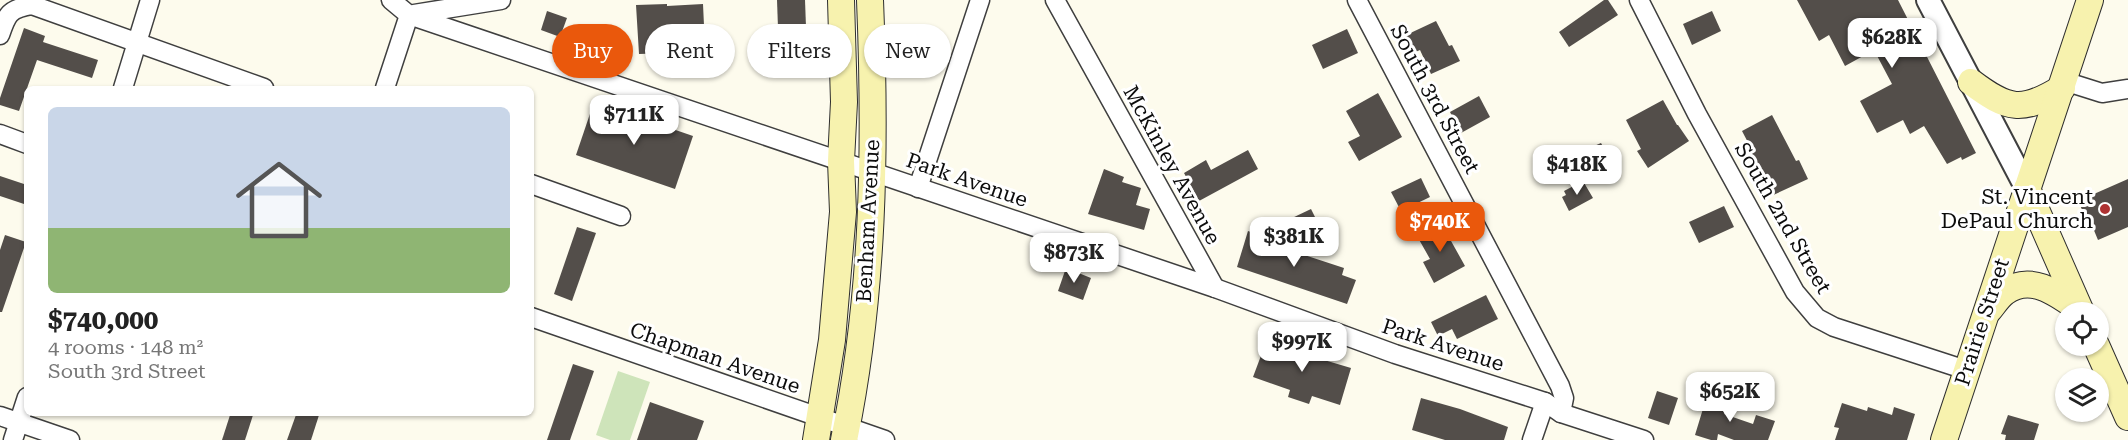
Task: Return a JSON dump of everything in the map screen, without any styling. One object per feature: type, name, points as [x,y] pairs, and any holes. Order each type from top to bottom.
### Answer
[{"type":"main road","name":"Benham Avenue","points":[[818,429],[832,340],[843,212],[841,160],[844,102],[841,0]]},
{"type":"main road","name":"Benham Avenue","points":[[845,433],[859,349],[872,214],[874,91],[870,0]]},
{"type":"main road","name":"Prairie Street","points":[[1944,440],[2090,0]]},
{"type":"main road","points":[[1971,82],[2007,105],[2023,105],[2041,101],[2063,84]]},
{"type":"main road","points":[[2027,189],[2077,302]]},
{"type":"main road","points":[[1984,315],[2004,292],[2016,286],[2034,284],[2053,290],[2069,302]]},
{"type":"main road","points":[[2101,356],[2128,417]]},
{"type":"street","points":[[124,86],[150,0]]},
{"type":"street","points":[[391,0],[409,15],[501,0]]},
{"type":"street","points":[[918,188],[980,0]]},
{"type":"street","name":"McKinley Avenue","points":[[1055,0],[1215,288]]},
{"type":"street","name":"South 3rd Street","points":[[1357,0],[1560,386],[1563,398],[1561,413]]},
{"type":"street","name":"South 2nd Street","points":[[1639,0],[1762,234],[1795,292],[1817,318],[1834,327],[1966,370]]},
{"type":"street","points":[[1928,0],[2027,189]]},
{"type":"street","points":[[0,35],[6,15],[18,8],[32,5],[258,86]]},
{"type":"street","points":[[386,86],[409,15]]},
{"type":"street","name":"Park Avenue","points":[[409,15],[1215,288],[1395,354],[1545,402],[1561,413],[1644,440]]},
{"type":"street","points":[[2063,84],[2102,93],[2128,89]]},
{"type":"street","points":[[0,134],[24,143]]},
{"type":"street","points":[[534,185],[621,216]]},
{"type":"street","name":"Chapman Avenue","points":[[534,318],[818,429],[885,440]]},
{"type":"street","points":[[1533,440],[1545,402]]},
{"type":"street","points":[[13,440],[24,406]]},
{"type":"street","points":[[0,416],[70,440]]},
{"type":"green space","points":[[618,371],[650,382],[630,440],[610,440],[596,435]]},
{"type":"building","points":[[777,0],[805,0],[806,24],[778,24]]},
{"type":"building","points":[[1604,0],[1608,0],[1618,15],[1569,47],[1559,32]]},
{"type":"building","points":[[1797,0],[1898,0],[1976,153],[1947,164],[1924,126],[1910,134],[1903,120],[1877,133],[1860,101],[1892,84],[1874,50],[1845,66],[1829,35],[1819,41]]},
{"type":"building","points":[[703,4],[704,24],[645,24],[645,54],[639,54],[636,5]]},
{"type":"building","points":[[547,11],[567,18],[565,24],[552,24],[552,34],[541,30]]},
{"type":"building","points":[[1712,11],[1721,31],[1692,45],[1683,24]]},
{"type":"building","points":[[1436,21],[1460,61],[1431,74],[1420,50],[1413,53],[1404,36]]},
{"type":"building","points":[[24,28],[45,36],[43,42],[98,60],[92,78],[37,60],[28,86],[24,86],[24,97],[19,111],[0,105],[0,98]]},
{"type":"building","points":[[1347,29],[1358,53],[1323,69],[1312,45]]},
{"type":"building","points":[[1378,93],[1402,137],[1359,161],[1348,142],[1360,136],[1346,111]]},
{"type":"building","points":[[1479,96],[1490,117],[1461,133],[1450,112]]},
{"type":"building","points":[[1663,100],[1689,141],[1648,168],[1637,151],[1641,149],[1626,120]]},
{"type":"building","points":[[594,102],[693,136],[675,189],[576,155]]},
{"type":"building","points":[[1772,115],[1808,179],[1769,197],[1748,155],[1753,152],[1742,131]]},
{"type":"building","points":[[1601,143],[1609,158],[1593,166],[1585,150]]},
{"type":"building","points":[[1248,150],[1258,169],[1199,201],[1184,173],[1206,160],[1211,170]]},
{"type":"building","points":[[1104,169],[1124,177],[1122,182],[1141,188],[1136,205],[1150,209],[1144,230],[1088,214]]},
{"type":"building","points":[[0,176],[24,184],[24,204],[0,196]]},
{"type":"building","points":[[1421,178],[1430,197],[1401,211],[1391,192]]},
{"type":"building","name":"St. Vincent DePaul Church","points":[[2128,179],[2128,227],[2098,240],[2078,201]]},
{"type":"building","points":[[1583,181],[1593,198],[1569,211],[1562,197],[1566,195],[1564,191]]},
{"type":"building","points":[[1724,206],[1734,227],[1699,243],[1689,222]]},
{"type":"building","points":[[1311,209],[1320,227],[1299,238],[1290,219]]},
{"type":"building","points":[[1441,223],[1465,266],[1434,283],[1423,262],[1430,259],[1417,236]]},
{"type":"building","points":[[577,227],[596,233],[572,301],[554,294]]},
{"type":"building","points":[[1248,231],[1286,244],[1280,247],[1344,268],[1342,275],[1356,280],[1347,304],[1237,267]]},
{"type":"building","points":[[5,235],[24,241],[24,248],[2,312],[0,312],[0,250]]},
{"type":"building","points":[[1066,268],[1091,278],[1083,300],[1058,291]]},
{"type":"building","points":[[1486,295],[1498,319],[1457,339],[1452,329],[1438,336],[1431,322]]},
{"type":"building","points":[[1268,337],[1325,358],[1324,360],[1351,368],[1340,405],[1312,396],[1309,404],[1288,397],[1290,390],[1253,377]]},
{"type":"building","points":[[573,364],[594,371],[570,440],[547,440]]},
{"type":"building","points":[[1709,389],[1725,394],[1722,406],[1726,408],[1724,414],[1753,424],[1756,415],[1775,421],[1768,440],[1734,440],[1718,434],[1717,440],[1711,440],[1695,435]]},
{"type":"building","points":[[1657,391],[1678,398],[1669,425],[1648,418]]},
{"type":"building","points":[[1421,398],[1460,409],[1508,427],[1504,440],[1445,440],[1412,430]]},
{"type":"building","points":[[650,402],[704,421],[697,440],[637,440]]},
{"type":"building","points":[[1842,403],[1867,411],[1868,407],[1892,415],[1894,407],[1915,414],[1907,440],[1835,440],[1839,428],[1834,427]]},
{"type":"building","points":[[2008,415],[2039,424],[2034,440],[2005,440],[2006,435],[2001,434]]},
{"type":"building","points":[[230,416],[253,416],[245,440],[222,440]]},
{"type":"building","points":[[296,416],[319,416],[311,440],[287,440]]},
{"type":"place","name":"St. Vincent DePaul Church","points":[[2105,209]]}]
